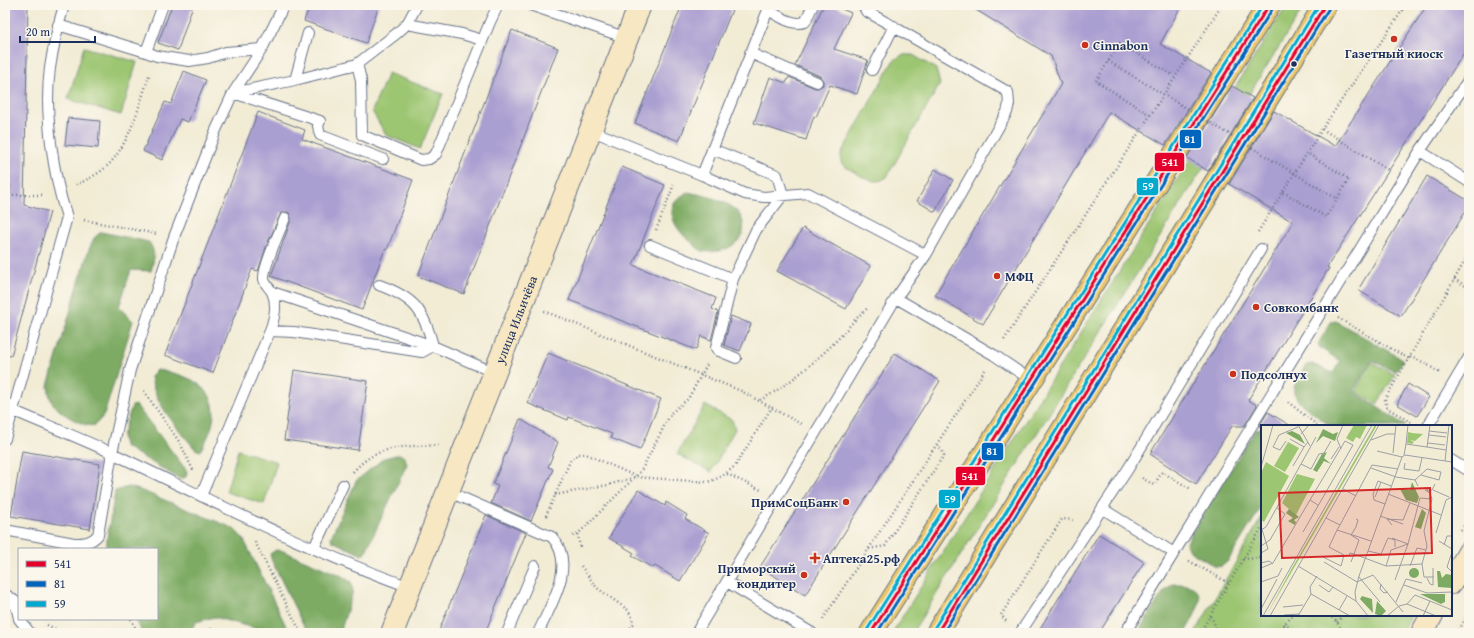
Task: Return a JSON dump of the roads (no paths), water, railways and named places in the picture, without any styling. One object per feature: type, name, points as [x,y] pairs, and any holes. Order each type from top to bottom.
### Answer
[{"type":"highway","points":[[871,633],[1269,5]]},
{"type":"highway","points":[[937,633],[1326,5]]},
{"type":"street","name":"улица Ильичёва","points":[[392,633],[640,5]]},
{"type":"street","points":[[1452,581],[1469,552]]},
{"type":"street","points":[[1422,633],[1431,616]]},
{"type":"lane","points":[[5,439],[9,409],[68,217],[59,194],[53,151],[48,93],[50,69],[58,25],[64,5]]},
{"type":"lane","points":[[146,52],[163,5]]},
{"type":"lane","points":[[5,530],[74,543],[86,543],[98,535],[112,453],[130,370],[174,238],[216,130],[233,93],[262,48],[284,5]]},
{"type":"lane","points":[[233,93],[295,80],[357,64],[407,24],[417,5]]},
{"type":"lane","points":[[357,64],[361,80],[362,135],[421,160],[429,159],[436,154],[482,40],[498,5]]},
{"type":"lane","points":[[530,5],[627,38]]},
{"type":"lane","points":[[702,175],[750,53],[766,7],[794,23],[801,24],[805,22],[813,5]]},
{"type":"lane","points":[[696,633],[896,298],[926,255],[1007,112],[1009,104],[1008,92],[866,11],[863,5]]},
{"type":"lane","points":[[407,24],[462,34],[482,40]]},
{"type":"lane","points":[[58,25],[157,56],[189,61],[208,58],[226,52],[262,48]]},
{"type":"lane","points":[[872,70],[894,26]]},
{"type":"lane","points":[[295,80],[308,33]]},
{"type":"lane","points":[[750,53],[818,82]]},
{"type":"lane","points":[[1125,633],[1420,151],[1469,79]]},
{"type":"lane","points":[[233,93],[320,121],[318,126],[320,135],[383,158]]},
{"type":"lane","points":[[590,130],[745,194],[764,197],[808,193],[926,255]]},
{"type":"lane","points":[[712,149],[777,175],[783,195]]},
{"type":"lane","points":[[1420,151],[1469,182]]},
{"type":"lane","points":[[736,358],[719,351],[716,348],[733,279],[756,230],[783,195]]},
{"type":"lane","points":[[201,496],[270,331],[274,317],[275,304],[272,292],[265,284],[264,274],[285,218]]},
{"type":"lane","points":[[650,245],[733,279]]},
{"type":"lane","points":[[1020,633],[1103,508],[1132,471],[1261,249]]},
{"type":"lane","points":[[379,285],[394,290],[418,308],[427,324],[433,346]]},
{"type":"lane","points":[[272,292],[433,346],[495,373]]},
{"type":"lane","points":[[896,298],[994,355],[1031,380]]},
{"type":"lane","points":[[270,331],[294,332],[422,352],[433,346]]},
{"type":"lane","points":[[1429,425],[1469,357]]},
{"type":"lane","points":[[9,409],[112,453],[242,516],[314,548],[410,587]]},
{"type":"lane","points":[[1452,461],[1469,471]]},
{"type":"lane","points":[[314,548],[343,484]]},
{"type":"lane","points":[[447,492],[552,537],[557,543],[562,555],[562,573],[538,633]]},
{"type":"lane","points":[[1103,508],[1174,553]]},
{"type":"lane","points":[[507,633],[535,566]]},
{"type":"lane","points":[[726,582],[812,633]]},
{"type":"lane","points":[[5,594],[13,604],[18,616]]},
{"type":"lane","points":[[20,620],[30,633]]},
{"type":"place","name":"Газетный киоск","points":[[1394,39]]},
{"type":"place","name":"Cinnabon","points":[[1085,45]]},
{"type":"place","name":"МФЦ","points":[[997,276]]},
{"type":"place","name":"Совкомбанк","points":[[1256,307]]},
{"type":"place","name":"Подсолнух","points":[[1233,374]]},
{"type":"place","name":"ПримСоцБанк","points":[[846,502]]},
{"type":"place","name":"Аптека25.рф","points":[[815,558]]},
{"type":"place","name":"Приморский кондитер","points":[[804,575]]}]
